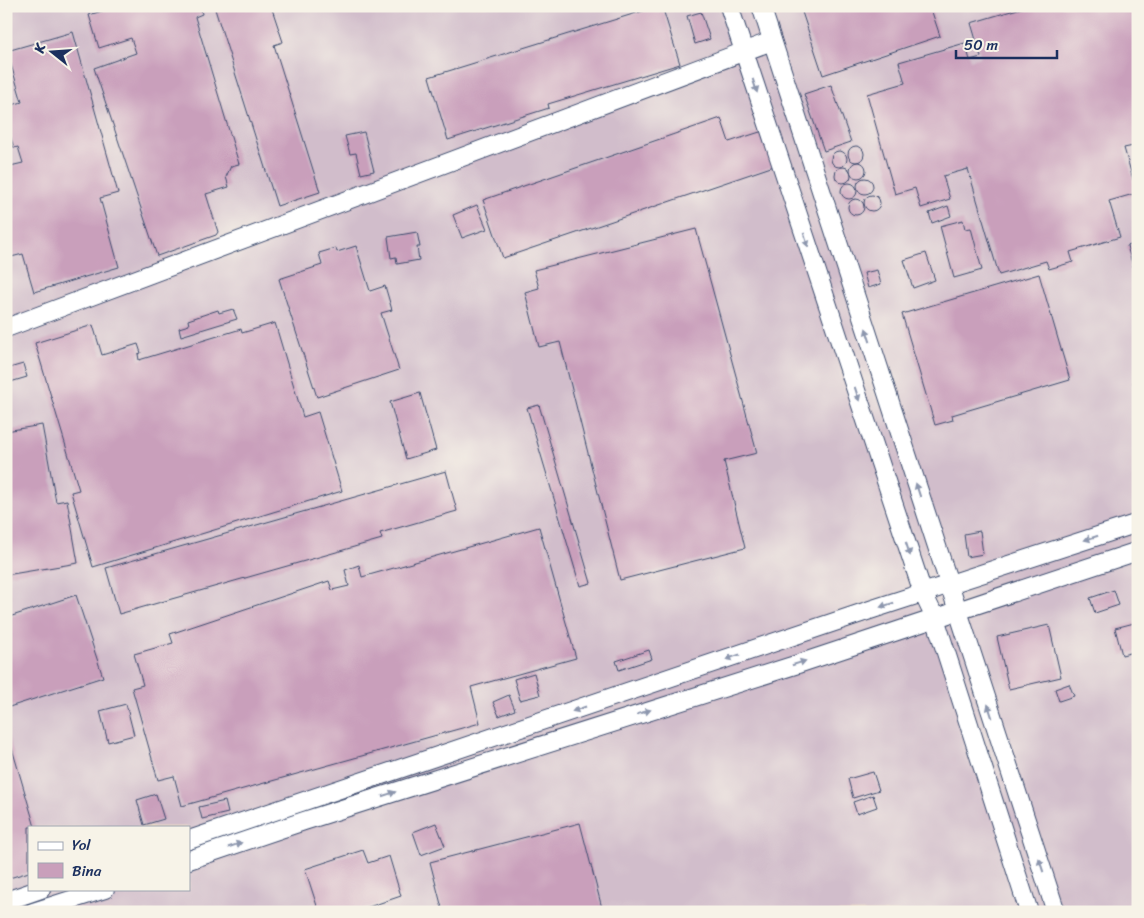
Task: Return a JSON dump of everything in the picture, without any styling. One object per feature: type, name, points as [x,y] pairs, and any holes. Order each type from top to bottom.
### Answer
[{"type":"street","points":[[729,6],[923,593],[934,618],[1029,912]]},
{"type":"street","points":[[761,6],[1056,912]]},
{"type":"street","points":[[6,328],[772,41]]},
{"type":"street","points":[[190,840],[949,584],[1138,523]]},
{"type":"street","points":[[190,860],[1138,551]]},
{"type":"street","points":[[6,901],[38,890]]},
{"type":"street","points":[[33,912],[102,890]]},
{"type":"shaded area","points":[[6,6],[1138,6],[1138,912],[6,912]]},
{"type":"building","points":[[118,6],[200,6],[202,14],[195,17],[239,164],[231,166],[226,177],[229,187],[206,194],[218,232],[216,235],[157,256],[94,68],[136,53],[131,38],[99,48],[89,15]]},
{"type":"building","points":[[214,6],[271,6],[283,42],[274,45],[320,192],[277,206]]},
{"type":"building","points":[[662,6],[680,64],[548,104],[549,108],[448,140],[429,77]]},
{"type":"building","points":[[800,6],[930,6],[940,36],[823,75]]},
{"type":"building","points":[[1028,6],[1138,6],[1138,145],[1124,148],[1137,193],[1109,201],[1120,237],[1070,252],[1073,262],[1049,269],[1046,261],[999,275],[968,169],[943,176],[950,199],[921,208],[915,188],[895,194],[867,94],[905,83],[899,62],[965,43],[970,60],[981,57],[971,23]]},
{"type":"building","points":[[701,12],[710,39],[695,44],[687,16]]},
{"type":"building","points":[[73,32],[118,193],[100,198],[119,267],[34,292],[23,254],[11,257],[6,240],[6,167],[23,163],[18,147],[14,148],[6,122],[6,107],[22,102],[7,51]]},
{"type":"building","points":[[831,85],[851,142],[824,151],[804,94]]},
{"type":"building","points":[[721,118],[729,142],[763,131],[774,166],[503,258],[483,200]]},
{"type":"building","points":[[364,132],[374,171],[361,174],[356,153],[350,154],[345,136]]},
{"type":"building","points":[[856,146],[862,148],[864,154],[862,160],[856,162],[850,160],[848,154],[850,148]]},
{"type":"building","points":[[839,151],[845,153],[847,159],[845,165],[839,167],[833,165],[831,159],[833,153]]},
{"type":"building","points":[[858,162],[864,164],[866,170],[864,176],[858,178],[852,176],[850,170],[852,164]]},
{"type":"building","points":[[843,167],[849,169],[851,175],[849,181],[843,183],[837,181],[835,175],[837,169]]},
{"type":"building","points":[[865,178],[871,180],[873,186],[871,192],[865,194],[859,192],[857,186],[859,180]]},
{"type":"building","points":[[849,183],[855,185],[857,191],[855,197],[849,199],[843,197],[841,191],[843,185]]},
{"type":"building","points":[[872,195],[878,197],[880,203],[878,209],[872,211],[866,209],[864,203],[866,197]]},
{"type":"building","points":[[1134,196],[1138,196],[1138,212],[1137,212]]},
{"type":"building","points":[[856,199],[862,201],[864,207],[862,213],[856,215],[850,213],[848,207],[850,201]]},
{"type":"building","points":[[477,205],[487,229],[462,238],[453,215]]},
{"type":"building","points":[[948,206],[951,216],[932,223],[929,213]]},
{"type":"building","points":[[963,220],[965,229],[971,228],[982,270],[954,278],[940,226]]},
{"type":"building","points":[[696,229],[757,453],[724,461],[745,548],[620,580],[560,342],[539,347],[525,292],[539,288],[534,270]]},
{"type":"building","points":[[417,232],[420,247],[417,247],[419,260],[397,264],[396,257],[391,258],[388,237]]},
{"type":"building","points":[[1138,243],[1138,280],[1137,280],[1127,246]]},
{"type":"building","points":[[356,246],[370,291],[385,286],[392,310],[381,313],[399,370],[317,397],[279,279],[322,265],[319,253],[336,248],[337,252]]},
{"type":"building","points":[[926,253],[935,280],[913,288],[904,260]]},
{"type":"building","points":[[877,270],[881,284],[868,288],[864,273]]},
{"type":"building","points":[[1039,274],[1070,380],[952,415],[953,420],[935,425],[902,314]]},
{"type":"building","points":[[233,309],[237,319],[181,336],[179,328],[189,325],[188,320],[218,310],[219,313]]},
{"type":"building","points":[[275,323],[303,417],[318,412],[342,491],[93,567],[71,492],[79,490],[35,343],[93,325],[102,355],[138,344],[141,353],[138,354],[139,360],[241,329],[242,333]]},
{"type":"building","points":[[23,364],[27,377],[7,383],[6,369]]},
{"type":"building","points":[[1138,381],[1138,398],[1137,399],[1133,382]]},
{"type":"building","points":[[420,393],[436,450],[406,459],[390,402]]},
{"type":"building","points":[[539,405],[591,583],[580,586],[527,408]]},
{"type":"building","points":[[42,425],[56,502],[67,500],[78,563],[6,575],[6,431]]},
{"type":"building","points":[[446,471],[457,511],[380,533],[382,539],[119,614],[106,568]]},
{"type":"building","points":[[539,527],[576,658],[471,687],[480,723],[182,806],[174,776],[158,780],[132,688],[143,685],[134,654],[173,643],[170,634],[329,581],[332,590],[349,586],[345,570],[359,565],[362,577]]},
{"type":"building","points":[[980,531],[983,554],[967,557],[964,534]]},
{"type":"building","points":[[1114,590],[1119,605],[1095,613],[1090,598]]},
{"type":"building","points":[[76,595],[103,677],[6,708],[6,618]]},
{"type":"building","points":[[1138,622],[1138,651],[1122,655],[1115,628]]},
{"type":"building","points":[[1049,625],[1061,677],[1009,689],[997,637]]},
{"type":"building","points":[[649,650],[652,659],[619,670],[616,661]]},
{"type":"building","points":[[534,673],[540,695],[520,700],[514,679]]},
{"type":"building","points":[[1069,684],[1074,696],[1059,701],[1055,689]]},
{"type":"building","points":[[509,695],[515,710],[499,716],[493,702]]},
{"type":"building","points":[[126,704],[134,735],[108,742],[100,711]]},
{"type":"building","points":[[6,728],[35,826],[28,826],[28,872],[6,879]]},
{"type":"building","points":[[873,772],[879,790],[853,798],[848,779]]},
{"type":"building","points":[[156,794],[164,819],[144,825],[137,800]]},
{"type":"building","points":[[873,795],[877,807],[857,814],[853,802]]},
{"type":"building","points":[[225,801],[228,813],[202,819],[199,807]]},
{"type":"building","points":[[436,823],[445,846],[421,855],[413,832]]},
{"type":"building","points":[[580,823],[603,912],[443,912],[430,862]]},
{"type":"building","points":[[363,850],[368,863],[389,856],[401,896],[354,912],[319,912],[305,869]]}]
